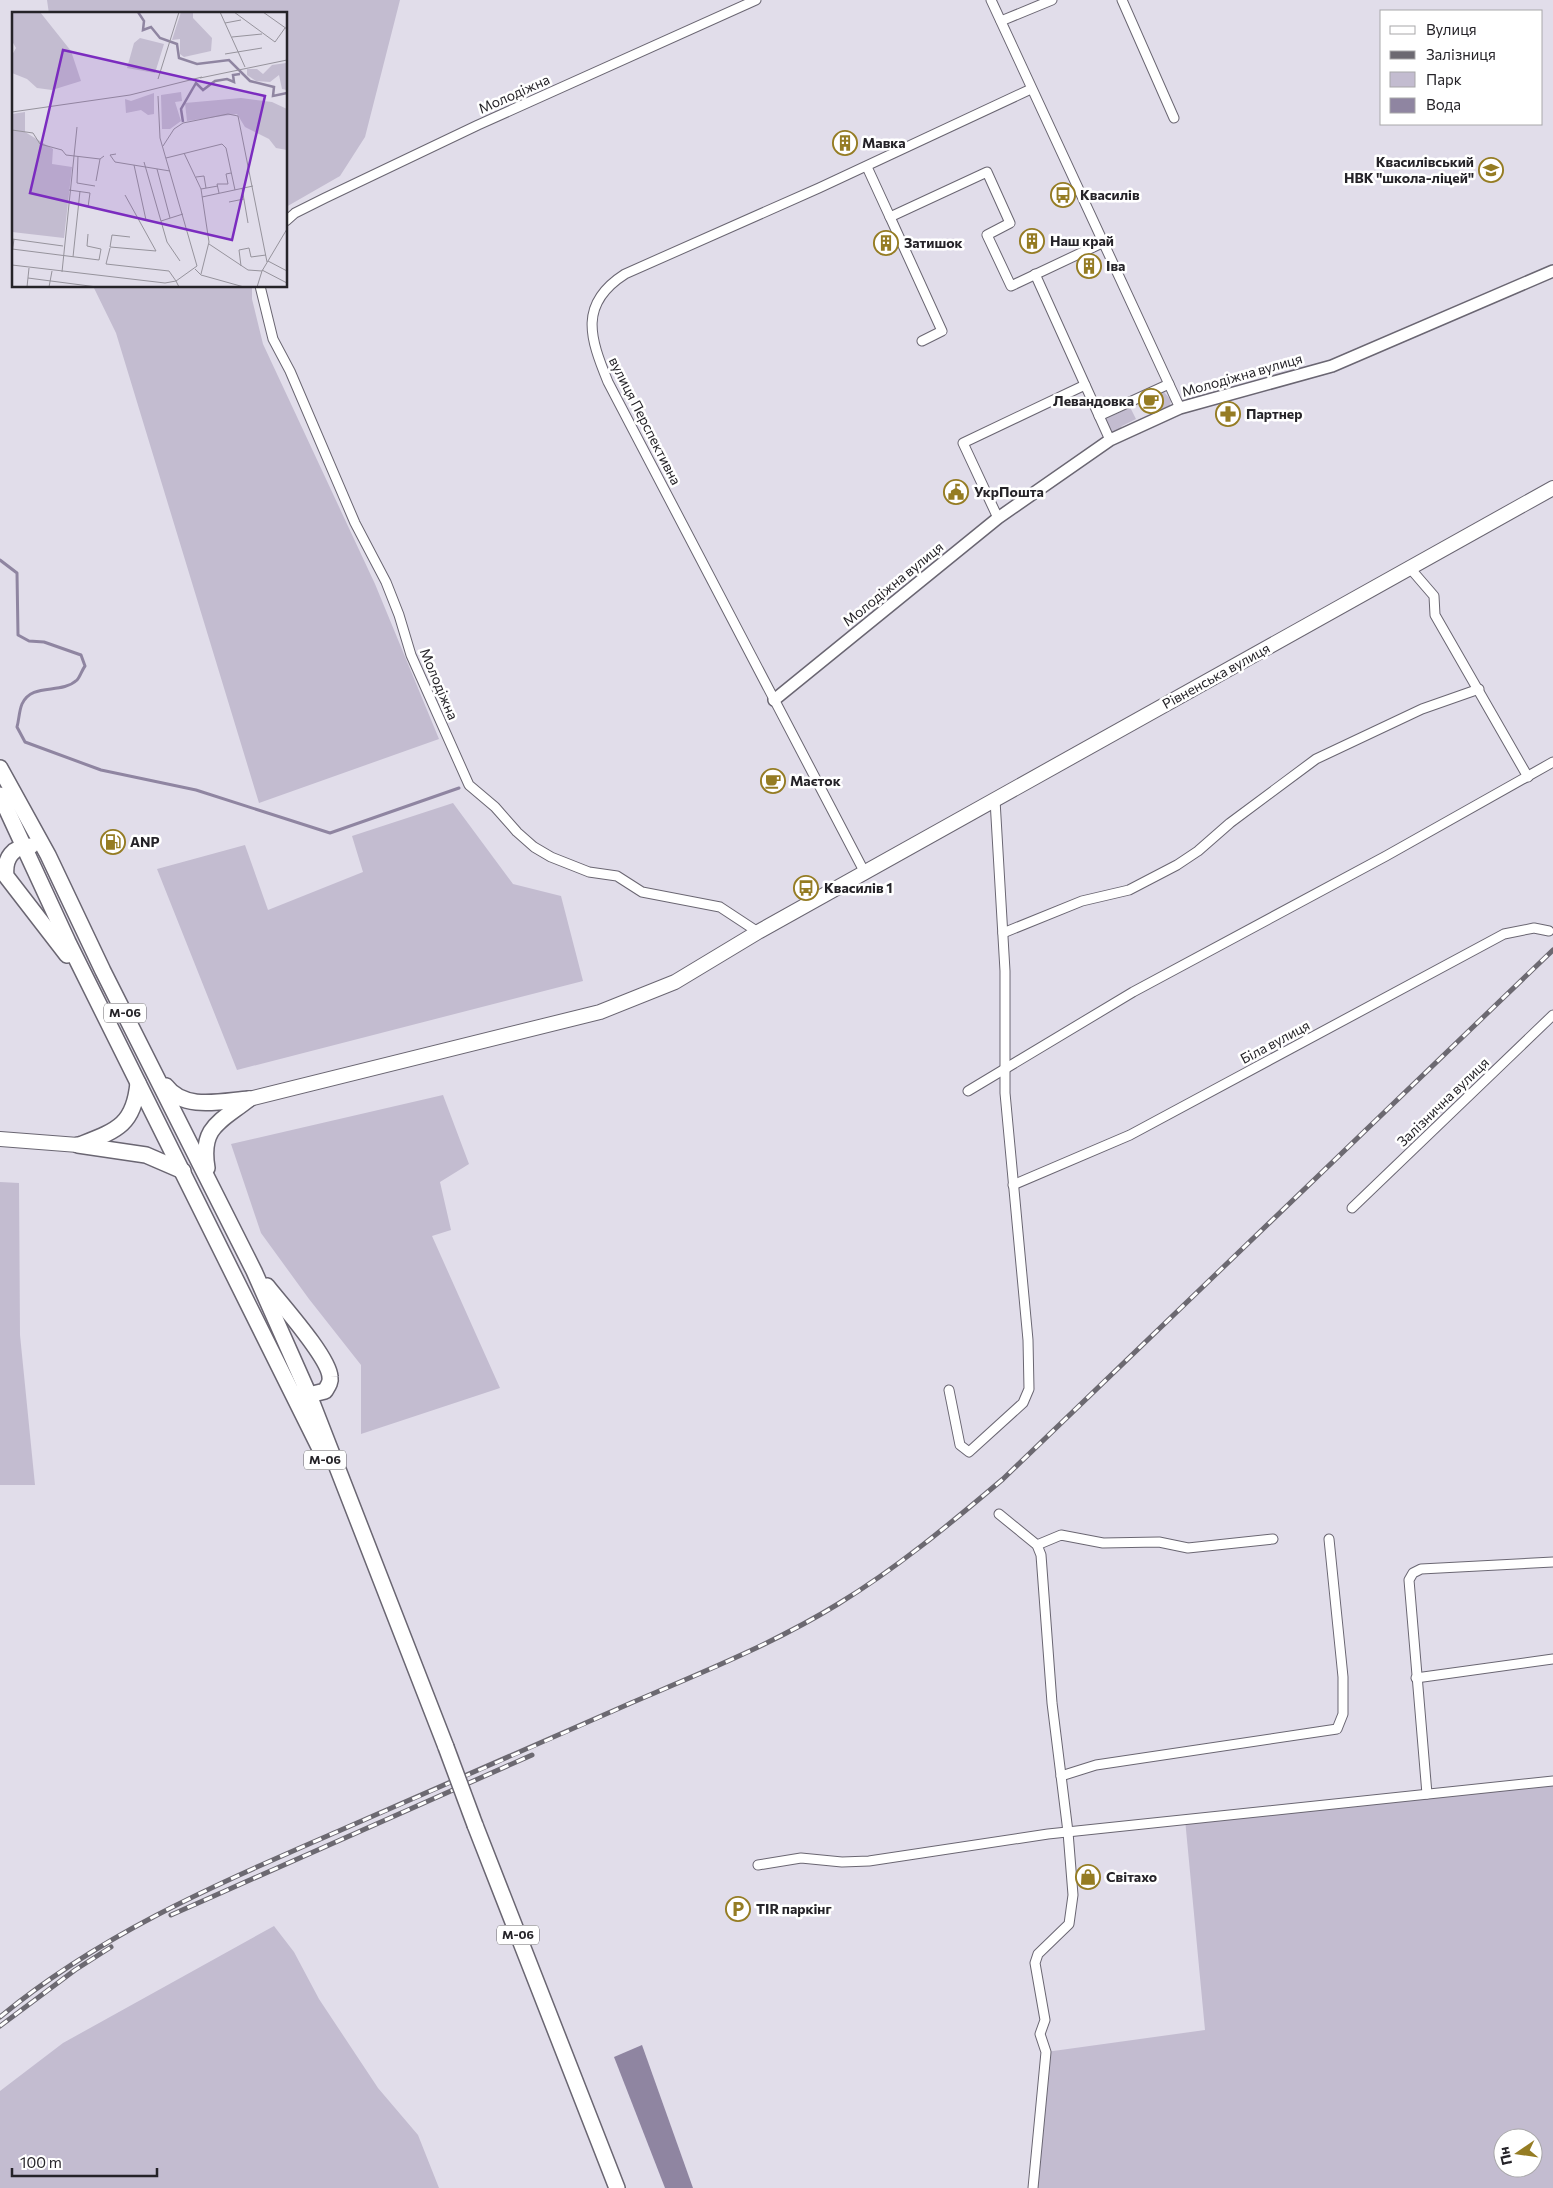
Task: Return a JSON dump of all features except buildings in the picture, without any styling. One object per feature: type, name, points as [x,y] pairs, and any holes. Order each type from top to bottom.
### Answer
[{"type":"highway","name":"М-06","points":[[0,768],[43,846],[254,1271],[309,1396],[617,2188]]},
{"type":"highway","name":"М-06","points":[[0,795],[84,975],[366,1542]]},
{"type":"highway","points":[[43,846],[23,846],[11,853],[5,867],[8,881],[84,975]]},
{"type":"highway","points":[[148,1060],[170,1092],[180,1099],[209,1102],[248,1099]]},
{"type":"highway","points":[[78,1145],[102,1136],[124,1124],[134,1106],[138,1083]]},
{"type":"highway","points":[[209,1180],[204,1152],[206,1138],[217,1124],[248,1099]]},
{"type":"highway","points":[[78,1145],[146,1155],[183,1171]]},
{"type":"highway","points":[[254,1271],[322,1356],[331,1378],[325,1391],[309,1396],[284,1378]]},
{"type":"main road","name":"Рівненська вулиця","points":[[248,1099],[600,1012],[675,982],[758,932],[1553,488]]},
{"type":"main road","points":[[0,1139],[78,1145]]},
{"type":"street","name":"Молодіжна","points":[[288,219],[295,213],[325,198],[485,122],[756,0]]},
{"type":"street","points":[[991,0],[1180,408]]},
{"type":"street","points":[[1001,21],[1052,0]]},
{"type":"street","points":[[1122,0],[1174,118]]},
{"type":"street","name":"вулиця Перспективна","points":[[865,873],[608,382],[597,356],[591,328],[597,302],[608,285],[625,274],[867,167],[1031,89]]},
{"type":"street","points":[[867,167],[942,331],[922,340]]},
{"type":"street","points":[[890,217],[987,172],[1010,223],[987,235],[1011,286],[1102,243]]},
{"type":"street","name":"Молодіжна вулиця","points":[[774,700],[998,518],[1110,440],[1180,408],[1332,366],[1553,271]]},
{"type":"street","points":[[1035,274],[1110,440]]},
{"type":"street","name":"Молодіжна","points":[[260,288],[273,339],[290,371],[355,523],[386,582],[399,615],[411,655],[469,785],[495,807],[517,832],[534,847],[551,857],[589,872],[617,876],[642,892],[720,907],[758,932]]},
{"type":"street","points":[[1099,416],[1169,384]]},
{"type":"street","points":[[998,518],[963,442],[1085,385]]},
{"type":"street","points":[[1409,567],[1434,596],[1435,615],[1528,776]]},
{"type":"street","points":[[1003,934],[1082,901],[1129,890],[1177,865],[1198,850],[1230,822],[1316,759],[1422,709],[1479,689]]},
{"type":"street","points":[[968,1091],[1133,992],[1360,870],[1553,762]]},
{"type":"street","points":[[949,1390],[960,1446],[969,1452],[1023,1403],[1029,1390],[1028,1340],[1013,1185],[1005,1068],[1003,934],[996,800]]},
{"type":"street","name":"Біла вулиця","points":[[1013,1185],[1130,1135],[1504,934],[1534,928],[1549,931]]},
{"type":"street","name":"Залізнична вулиця","points":[[1352,1208],[1553,1015]]},
{"type":"street","points":[[999,1514],[1037,1545],[1041,1555],[1052,1703],[1068,1832],[1073,1895],[1069,1924],[1038,1954],[1035,1963],[1045,2020],[1040,2034],[1046,2052],[1033,2188]]},
{"type":"street","points":[[1037,1545],[1061,1535],[1103,1543],[1159,1542],[1188,1548],[1273,1539]]},
{"type":"street","points":[[1061,1776],[1096,1765],[1336,1729],[1343,1714],[1343,1677],[1329,1539]]},
{"type":"street","points":[[1427,1794],[1409,1580],[1413,1573],[1421,1568],[1553,1562]]},
{"type":"street","points":[[1416,1678],[1553,1659]]},
{"type":"street","points":[[758,1865],[801,1858],[842,1862],[868,1861],[1068,1832],[1553,1782]]},
{"type":"green space","points":[[47,0],[400,0],[365,137],[340,176],[288,206],[288,12],[49,12]]},
{"type":"green space","points":[[94,288],[252,288],[252,299],[263,344],[375,584],[439,739],[259,803],[116,333]]},
{"type":"green space","points":[[1164,392],[1171,400],[1170,406],[1163,411],[1156,394]]},
{"type":"green space","points":[[1130,407],[1136,419],[1113,433],[1109,430],[1106,419]]},
{"type":"green space","points":[[453,803],[513,884],[561,896],[583,981],[237,1070],[157,869],[245,845],[268,910],[363,872],[352,836]]},
{"type":"green space","points":[[443,1095],[469,1164],[440,1182],[451,1230],[432,1236],[500,1388],[361,1434],[361,1365],[309,1299],[261,1233],[231,1144]]},
{"type":"green space","points":[[0,1182],[19,1183],[20,1335],[35,1485],[0,1485]]},
{"type":"green space","points":[[1553,1781],[1553,2188],[1033,2188],[1046,2052],[1205,2030],[1185,1819]]},
{"type":"green space","points":[[274,1926],[294,1952],[319,1999],[378,2088],[418,2135],[439,2188],[0,2188],[0,2091],[63,2043]]},
{"type":"water","points":[[642,2045],[693,2188],[665,2188],[614,2057]]},
{"type":"waterway","points":[[0,560],[17,573],[18,635],[29,641],[44,642],[81,655],[85,666],[78,679],[70,684],[33,693],[27,697],[22,704],[17,727],[25,742],[101,770],[196,790],[330,833],[459,788]]},
{"type":"railway","points":[[0,2017],[80,1959],[121,1934],[207,1890],[736,1657],[813,1619],[881,1576],[943,1529],[1003,1479],[1553,950]]},
{"type":"railway","points":[[171,1915],[532,1755]]},
{"type":"railway","points":[[0,2026],[75,1970],[111,1947]]},
{"type":"place","name":"Мавка","points":[[845,143]]},
{"type":"place","name":"Квасилівський НВК \"школа-ліцей\"","points":[[1491,170]]},
{"type":"place","name":"Квасилів","points":[[1063,195]]},
{"type":"place","name":"Наш край","points":[[1032,241]]},
{"type":"place","name":"Затишок","points":[[886,243]]},
{"type":"place","name":"Іва","points":[[1089,266]]},
{"type":"place","name":"Левандовка","points":[[1151,401]]},
{"type":"place","name":"Партнер","points":[[1228,414]]},
{"type":"place","name":"УкрПошта","points":[[956,492]]},
{"type":"place","name":"Маєток","points":[[773,781]]},
{"type":"place","name":"ANP","points":[[113,842]]},
{"type":"place","name":"Квасилів 1","points":[[806,888]]},
{"type":"place","name":"Світахо","points":[[1088,1877]]},
{"type":"place","name":"TIR паркінг","points":[[738,1909]]}]
